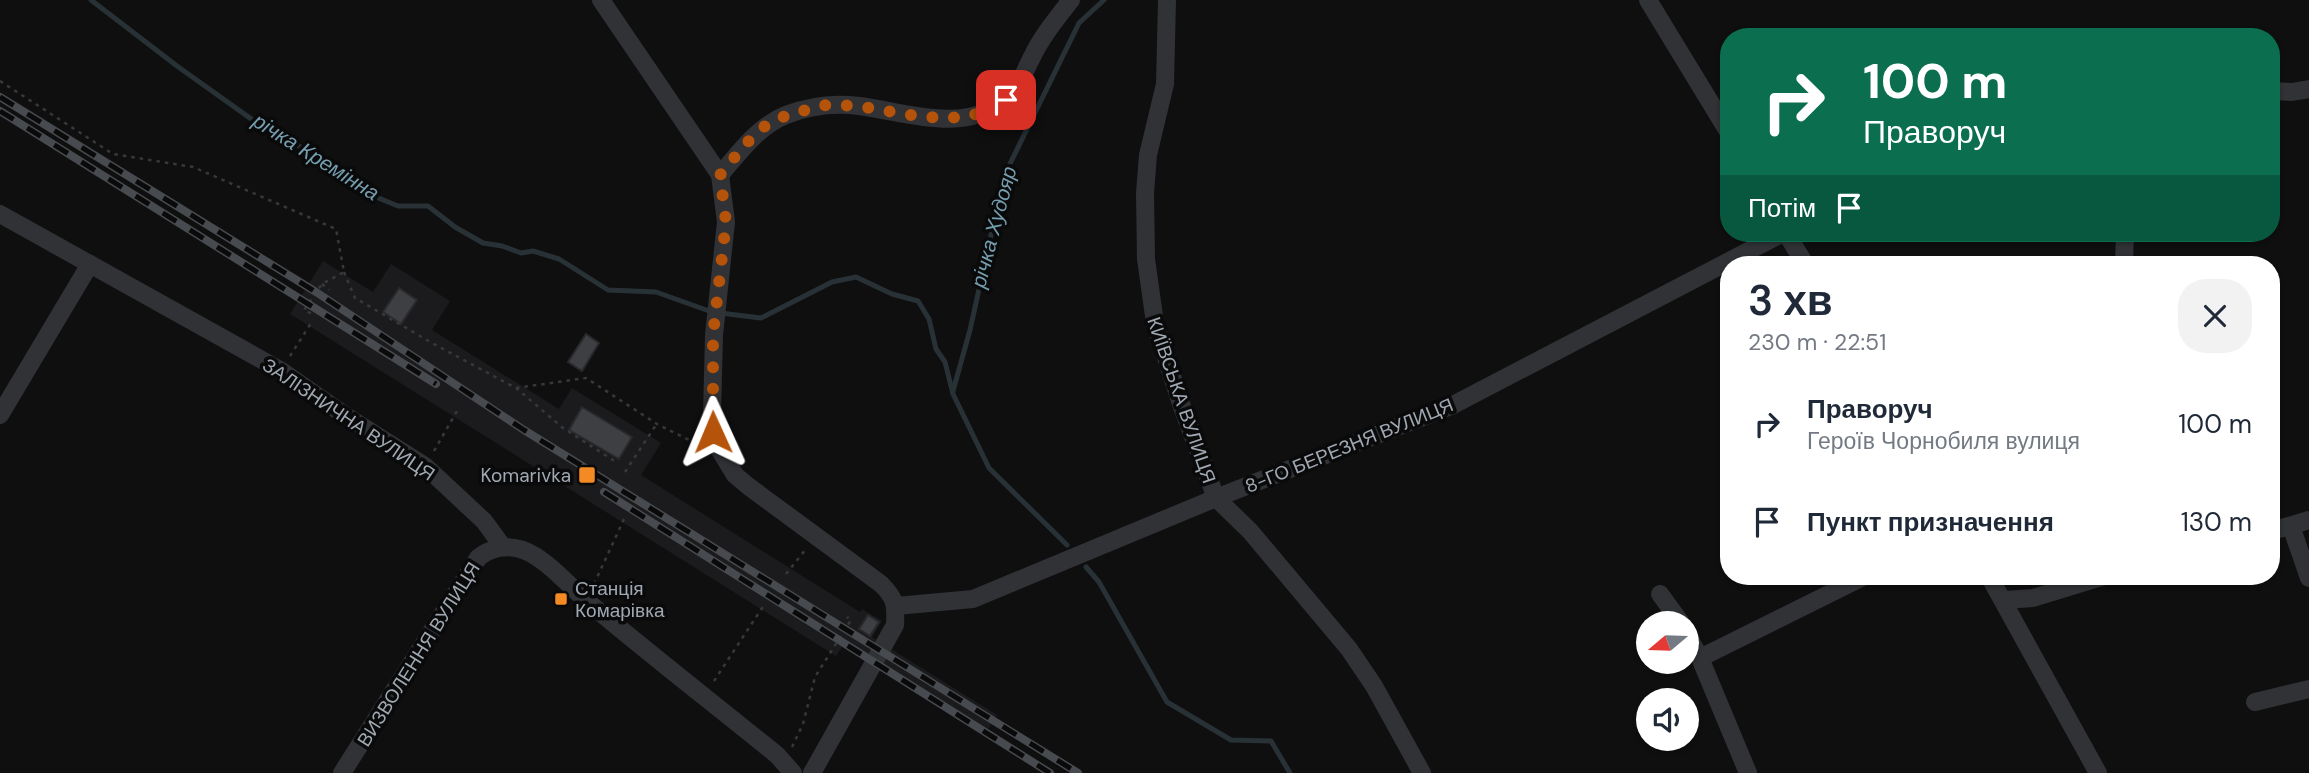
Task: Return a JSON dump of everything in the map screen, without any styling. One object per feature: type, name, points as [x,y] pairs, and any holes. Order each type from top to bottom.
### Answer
[{"type":"street","points":[[601,0],[720,175],[726,222],[713,335],[713,424],[722,455],[735,475],[881,584],[891,594],[896,606],[895,625],[812,773]]},
{"type":"street","points":[[720,175],[760,130],[785,115],[825,105],[858,106],[923,117],[956,118],[976,115],[995,107],[1021,84],[1031,57],[1071,0]]},
{"type":"street","name":"КИЇВСЬКА ВУЛИЦЯ","points":[[1167,0],[1165,84],[1148,155],[1145,193],[1146,259],[1149,298],[1155,323],[1181,404],[1216,498],[1250,531],[1349,649],[1374,686],[1422,773]]},
{"type":"street","points":[[1648,0],[1720,118]]},
{"type":"street","points":[[2280,91],[2309,89]]},
{"type":"street","name":"ЗАЛІЗНИЧНА ВУЛИЦЯ","points":[[0,214],[281,370],[343,414],[425,466],[484,521],[503,547]]},
{"type":"street","name":"8-ГО БЕРЕЗНЯ ВУЛИЦЯ","points":[[1740,256],[1767,242]]},
{"type":"street","points":[[0,415],[90,264]]},
{"type":"street","name":"8-ГО БЕРЕЗНЯ ВУЛИЦЯ","points":[[896,606],[973,599],[1216,498],[1453,405],[1720,266]]},
{"type":"street","points":[[2280,529],[2309,520]]},
{"type":"street","points":[[2291,526],[2309,578]]},
{"type":"street","points":[[503,547],[514,547],[528,552],[789,767]]},
{"type":"street","name":"ВИЗВОЛЕННЯ ВУЛИЦЯ","points":[[342,773],[478,558],[489,550],[503,547]]},
{"type":"street","points":[[1748,773],[1700,658],[1847,585]]},
{"type":"street","points":[[1995,585],[2098,773]]},
{"type":"street","points":[[2004,600],[2033,598],[2076,585]]},
{"type":"street","points":[[1660,594],[1672,611]]},
{"type":"street","points":[[2255,702],[2309,689]]},
{"type":"path","points":[[0,81],[113,154],[193,167],[336,229],[344,272],[355,298],[516,388],[563,428],[613,460],[612,464]]},
{"type":"path","points":[[312,314],[304,310],[322,284],[344,272]]},
{"type":"path","points":[[322,284],[329,290]]},
{"type":"path","points":[[281,370],[313,320]]},
{"type":"path","points":[[516,388],[586,378],[657,424],[625,472]]},
{"type":"path","points":[[425,466],[457,411]]},
{"type":"path","points":[[587,602],[625,517]]},
{"type":"path","points":[[786,574],[794,567],[814,536]]},
{"type":"path","points":[[704,696],[764,605]]},
{"type":"path","points":[[789,767],[815,677],[851,620],[847,617]]},
{"type":"path","points":[[828,641],[835,646]]},
{"type":"shaded area","points":[[323,261],[373,292],[391,264],[450,301],[432,330],[559,409],[572,388],[661,443],[641,475],[860,612],[862,609],[882,621],[872,637],[997,715],[984,736],[842,647],[836,656],[290,314]]},
{"type":"building","points":[[399,288],[417,300],[401,324],[383,312]]},
{"type":"building","points":[[586,334],[599,343],[582,371],[568,362]]},
{"type":"building","points":[[582,407],[632,437],[619,459],[569,430]]},
{"type":"building","points":[[868,615],[879,622],[870,636],[859,629]]},
{"type":"waterway","name":"річка Кремінна","points":[[91,0],[275,136],[308,150],[364,192],[398,206],[428,206],[455,227],[483,243],[521,253],[533,251],[559,259],[608,290],[656,292],[712,312],[761,318],[832,282],[856,277],[892,294],[918,301],[929,319],[936,349],[945,362],[953,394],[989,468],[1067,545]]},
{"type":"waterway","name":"річка Худояр","points":[[953,391],[970,330],[1004,176],[1079,23],[1104,0]]},
{"type":"waterway","name":"річка Кремінна","points":[[1086,567],[1099,582],[1167,702],[1231,740],[1271,741],[1290,773]]},
{"type":"railway","points":[[0,97],[316,292],[524,430],[1078,773]]},
{"type":"railway","points":[[0,111],[436,384]]},
{"type":"railway","points":[[604,492],[1050,773]]},
{"type":"place","name":"Komarivka","points":[[587,475]]},
{"type":"place","name":"Станція Комарівка","points":[[561,599]]},
{"type":"route","points":[[713,432],[713,335],[726,222],[720,175],[760,130],[785,115],[825,105],[858,106],[923,117],[956,118],[976,115],[1006,100]]}]
